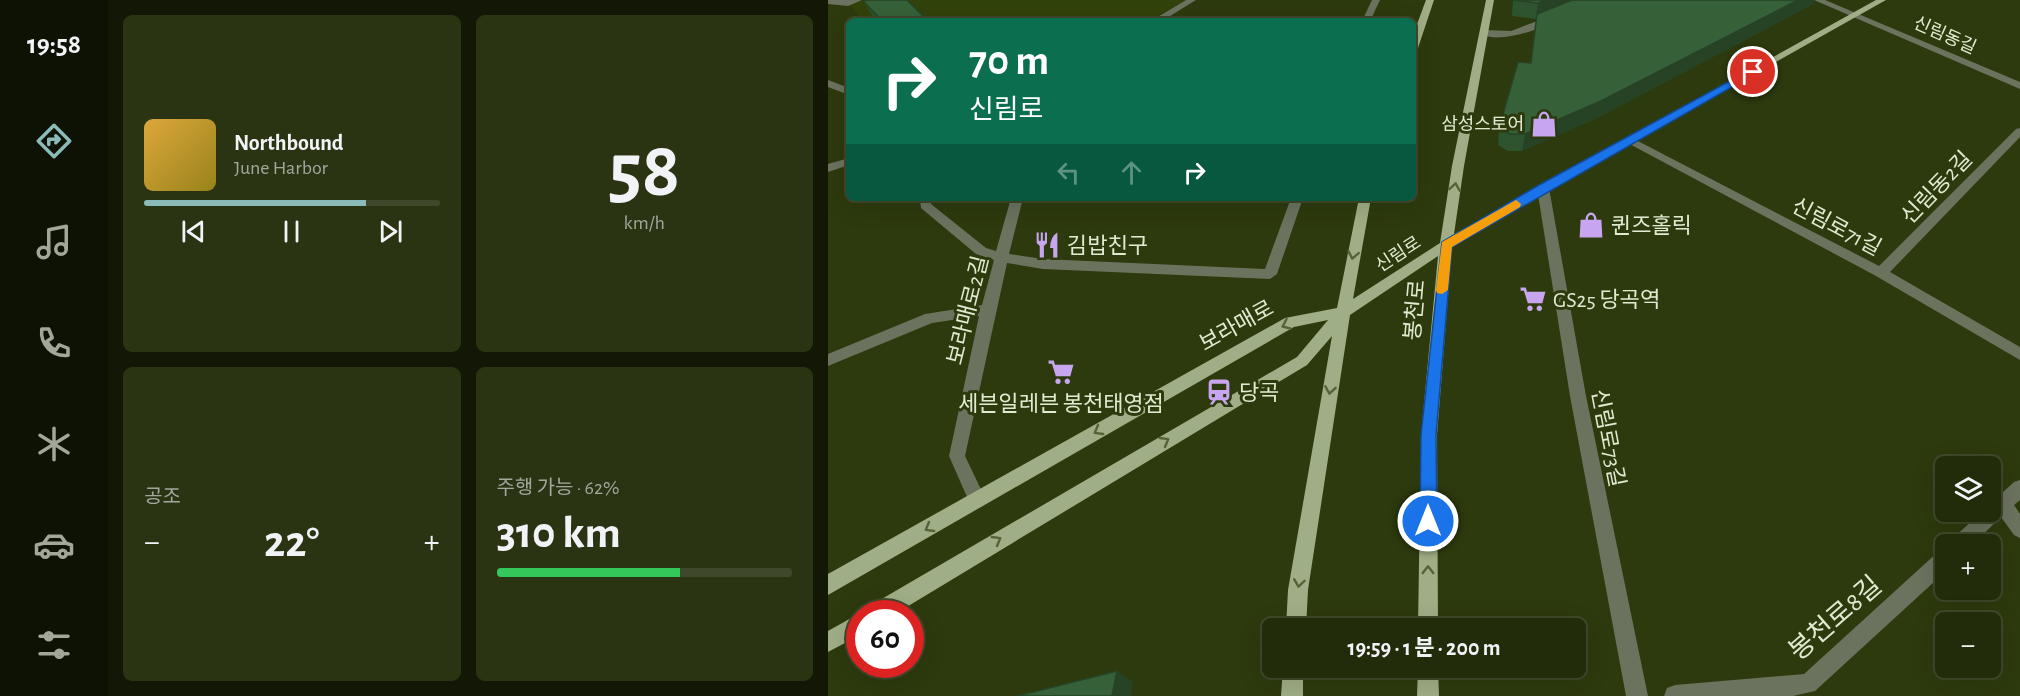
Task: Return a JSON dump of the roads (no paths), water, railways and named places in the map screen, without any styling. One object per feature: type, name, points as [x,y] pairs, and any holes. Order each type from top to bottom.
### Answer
[{"type":"main road","points":[[1416,40],[1430,0]]},
{"type":"main road","name":"봉천로","points":[[1428,618],[1429,435],[1446,245],[1490,0]]},
{"type":"main road","name":"신림로","points":[[1343,312],[1446,245],[1543,188],[1882,0]]},
{"type":"main road","points":[[1297,618],[1298,590],[1343,312],[1364,201]]},
{"type":"main road","points":[[899,600],[1302,361],[1343,312]]},
{"type":"main road","name":"보라매로","points":[[828,585],[1290,322],[1343,312]]},
{"type":"main road","points":[[828,642],[846,631]]},
{"type":"main road","points":[[1292,696],[1293,678]]},
{"type":"main road","points":[[1428,678],[1428,696]]},
{"type":"street","points":[[828,1],[848,3],[858,0]]},
{"type":"street","points":[[1160,18],[1192,0]]},
{"type":"street","points":[[1367,18],[1376,0]]},
{"type":"street","name":"신림동길","points":[[1818,0],[1856,14],[2020,86]]},
{"type":"street","points":[[1484,33],[1512,34],[1565,13]]},
{"type":"street","points":[[828,83],[846,91]]},
{"type":"street","name":"신림동2길","points":[[1881,273],[2020,131]]},
{"type":"street","name":"신림로71길","points":[[1630,141],[1881,273],[2020,354]]},
{"type":"street","points":[[828,168],[846,162]]},
{"type":"street","name":"신림로73길","points":[[1543,188],[1578,396],[1637,696]]},
{"type":"street","points":[[926,201],[925,205],[981,251],[1002,258],[1043,264],[1270,274],[1296,201]]},
{"type":"street","name":"보라매로2길","points":[[977,500],[957,456],[988,309],[1016,201]]},
{"type":"street","points":[[828,360],[930,318],[988,309]]},
{"type":"street","points":[[1971,534],[2020,488]]},
{"type":"street","points":[[2003,505],[2020,529]]},
{"type":"street","name":"봉천로8길","points":[[1676,696],[1811,690],[1935,569]]},
{"type":"place","name":"삼성스토어","points":[[1544,124]]},
{"type":"place","name":"퀸즈홀릭","points":[[1591,225]]},
{"type":"place","name":"김밥친구","points":[[1047,245]]},
{"type":"place","name":"GS25 당곡역","points":[[1533,299]]},
{"type":"place","name":"세븐일레븐 봉천태영점","points":[[1061,372]]},
{"type":"place","name":"당곡","points":[[1219,392]]}]
